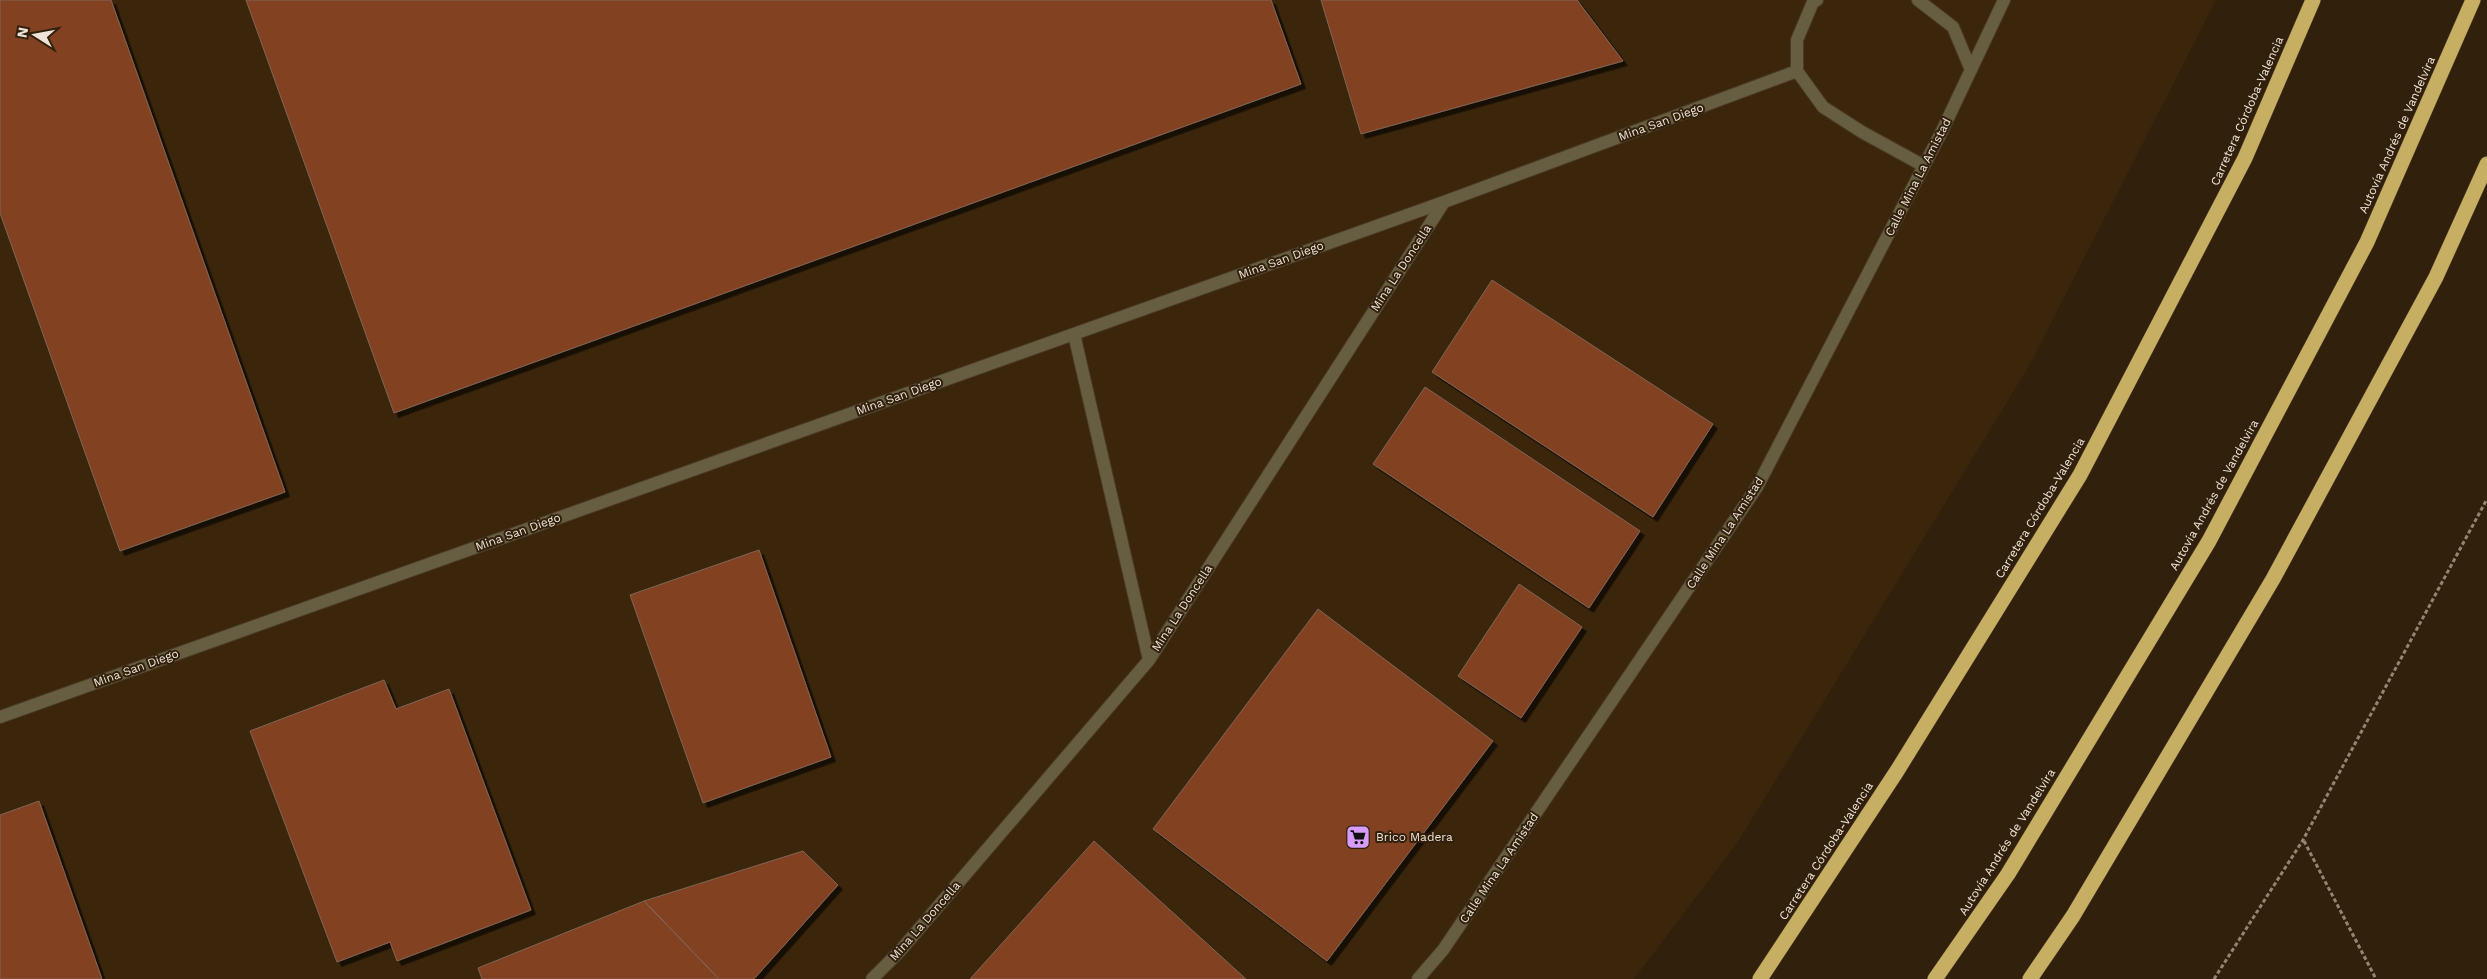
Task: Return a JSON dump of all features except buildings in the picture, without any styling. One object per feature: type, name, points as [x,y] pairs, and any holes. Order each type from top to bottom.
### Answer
[{"type":"highway","name":"Carretera Córdoba-Valencia","points":[[1760,979],[1897,771],[2080,475],[2245,158],[2313,0]]},
{"type":"highway","name":"Autovía Andrés de Vandelvira","points":[[1935,979],[2008,874],[2209,541],[2367,242],[2473,0]]},
{"type":"highway","points":[[2030,979],[2073,916],[2273,579],[2436,277],[2487,164]]},
{"type":"street","points":[[1918,0],[1953,27],[1971,70]]},
{"type":"street","name":"Calle Mina La Amistad","points":[[1418,979],[1443,950],[1757,487],[1924,166],[2004,0]]},
{"type":"street","points":[[1814,1],[1797,40],[1797,72],[1823,107],[1862,132],[1924,166]]},
{"type":"street","name":"Mina San Diego","points":[[0,717],[1444,202],[1797,72]]},
{"type":"street","name":"Mina La Doncella","points":[[872,979],[900,951],[1149,660],[1444,202]]},
{"type":"street","points":[[1074,334],[1149,660]]},
{"type":"path","points":[[2214,979],[2304,840],[2487,499]]},
{"type":"path","points":[[2304,840],[2376,979]]},
{"type":"shaded area","points":[[0,0],[2216,0],[2029,366],[1739,840],[1634,979],[0,979]]},
{"type":"place","name":"Brico Madera","points":[[1358,837]]}]
